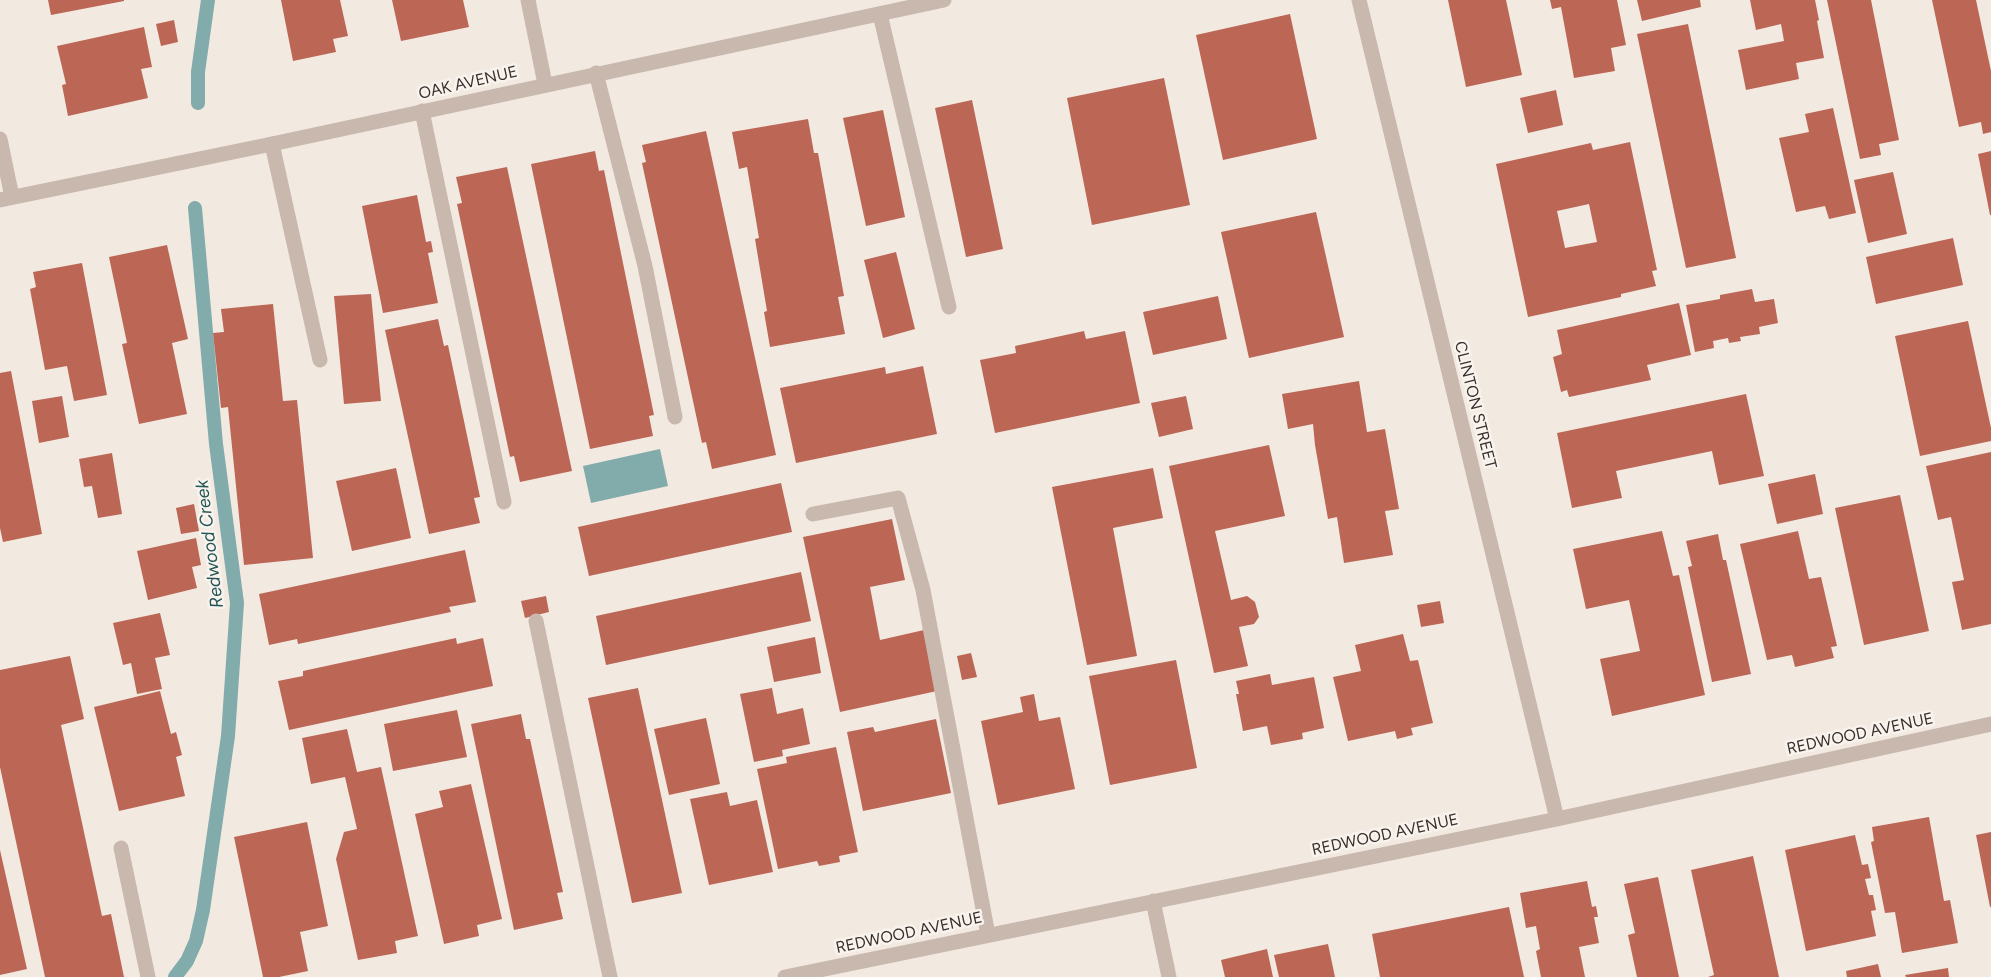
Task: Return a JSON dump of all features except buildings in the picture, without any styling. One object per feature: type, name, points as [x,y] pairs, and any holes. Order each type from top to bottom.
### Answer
[{"type":"street","points":[[528,0],[545,84]]},
{"type":"street","name":"OAK AVENUE","points":[[6,199],[944,0]]},
{"type":"street","name":"CLINTON STREET","points":[[1359,0],[1557,819]]},
{"type":"street","points":[[880,14],[949,307]]},
{"type":"street","points":[[596,73],[645,266],[675,417]]},
{"type":"street","points":[[422,111],[504,502]]},
{"type":"street","points":[[0,139],[6,199]]},
{"type":"street","points":[[272,144],[320,360]]},
{"type":"street","points":[[813,514],[898,498],[923,590],[988,935]]},
{"type":"street","points":[[536,621],[610,977]]},
{"type":"street","name":"REDWOOD AVENUE","points":[[785,977],[1557,819],[1991,724]]},
{"type":"street","points":[[121,848],[148,977]]},
{"type":"street","points":[[1153,901],[1169,977]]},
{"type":"water","points":[[660,449],[668,486],[591,503],[583,466]]},
{"type":"waterway","name":"Redwood Creek","points":[[198,103],[198,72],[208,0]]},
{"type":"waterway","name":"Redwood Creek","points":[[175,977],[187,961],[196,941],[203,910],[228,736],[237,603],[216,444],[195,208]]}]
